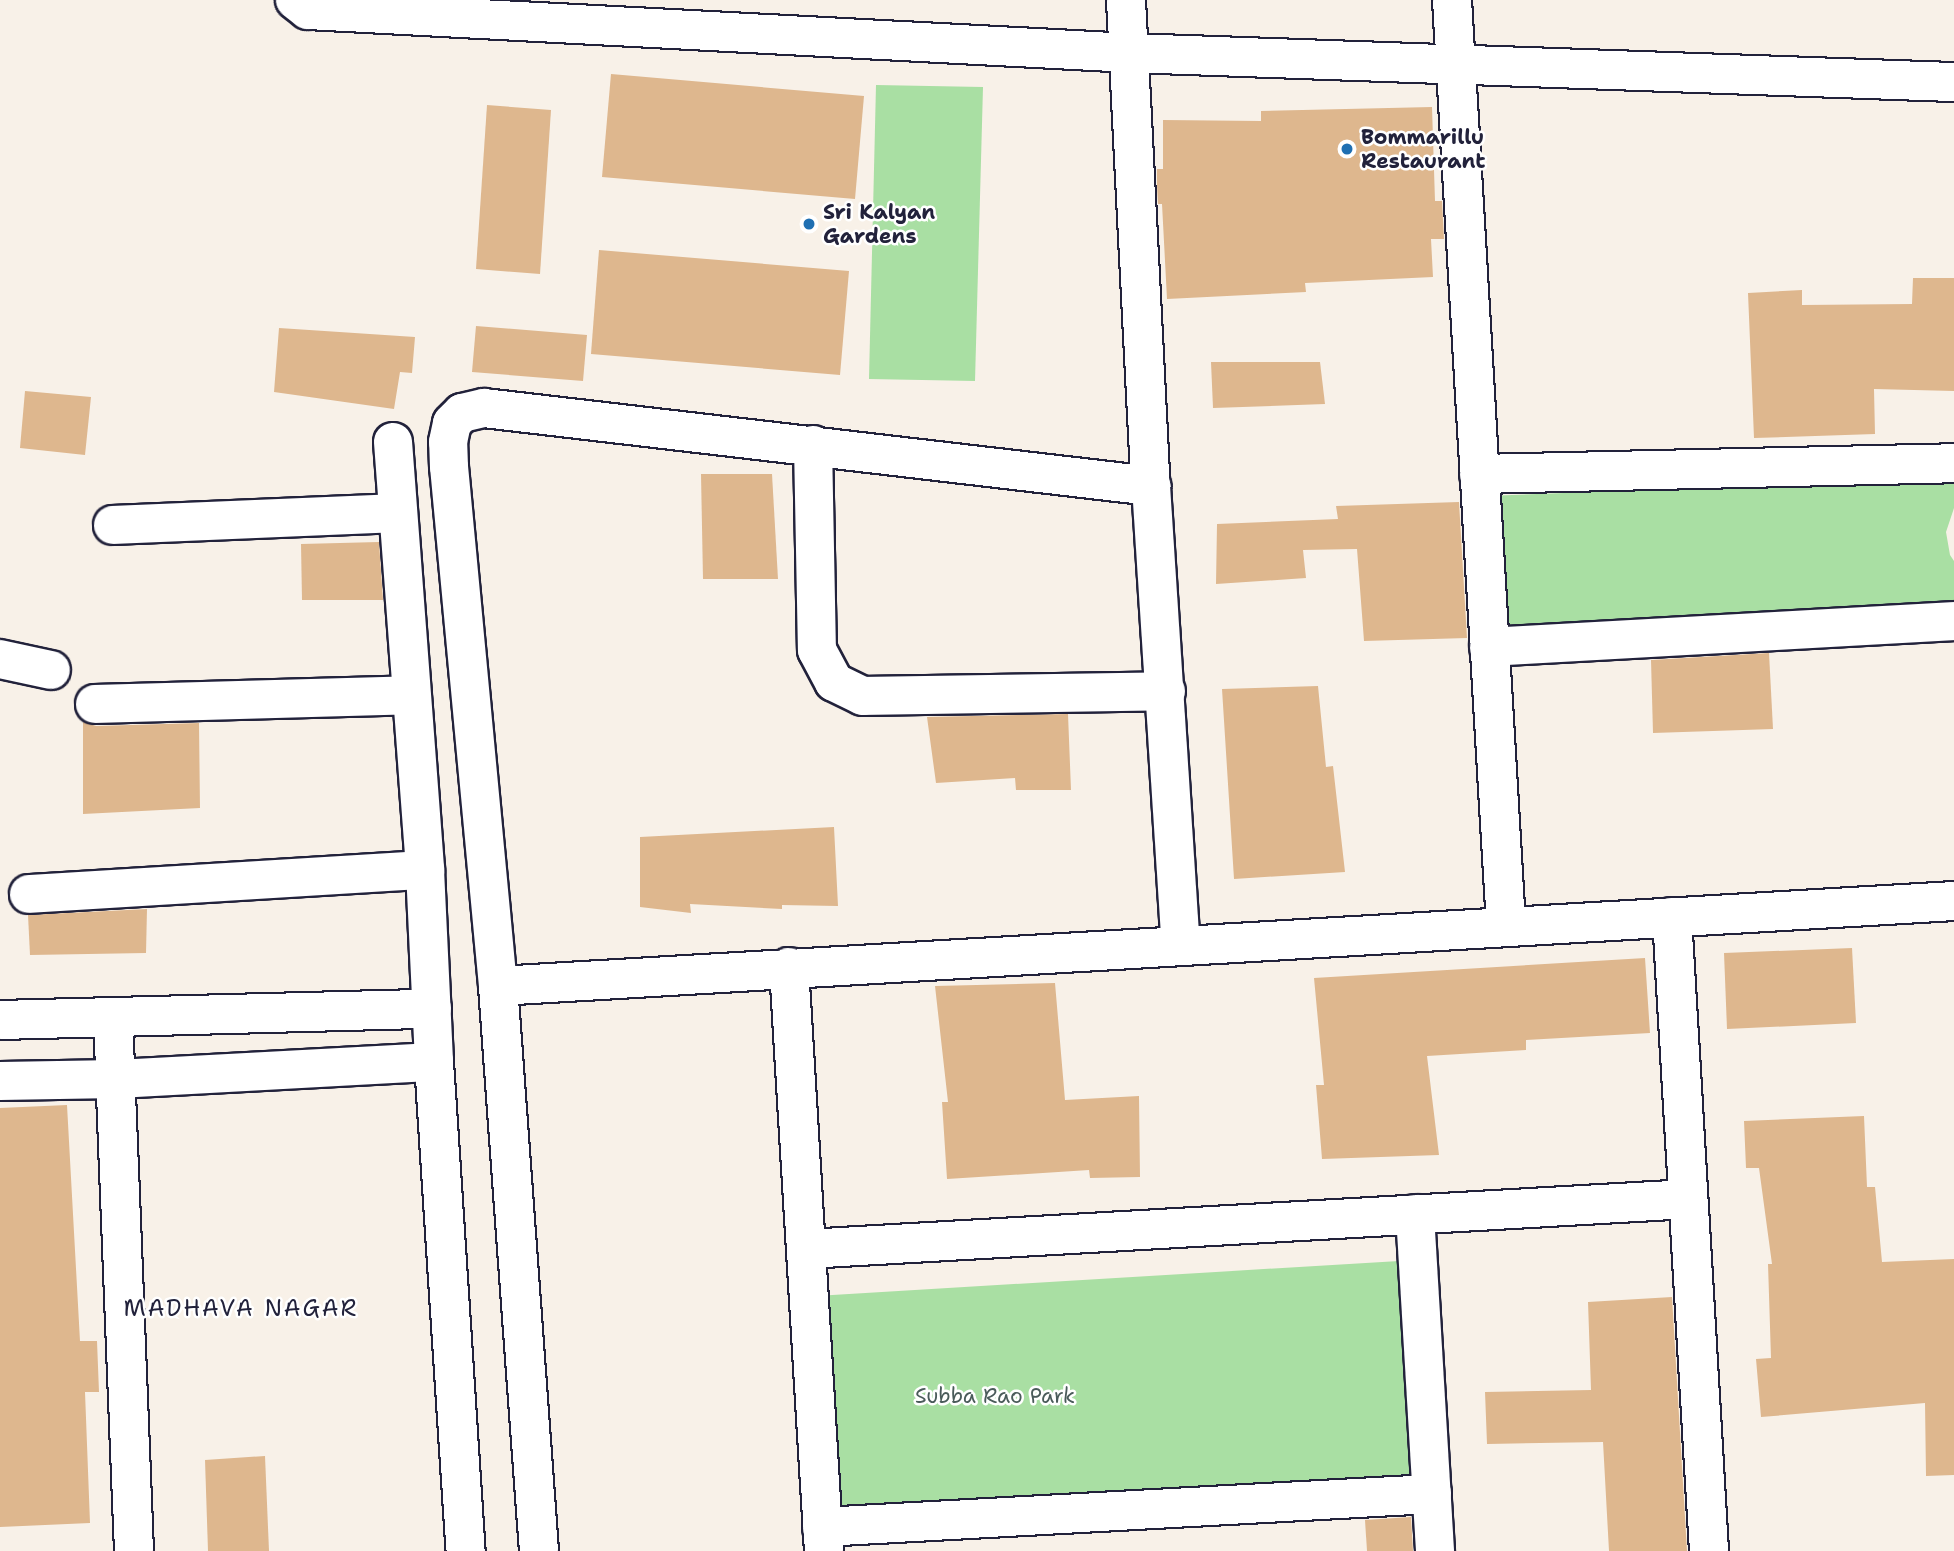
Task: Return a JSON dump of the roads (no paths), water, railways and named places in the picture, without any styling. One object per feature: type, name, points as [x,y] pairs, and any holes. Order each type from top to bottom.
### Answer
[{"type":"street","points":[[295,0],[308,10],[1130,53],[1954,82]]},
{"type":"street","points":[[1126,0],[1151,486],[1181,945]]},
{"type":"street","points":[[1452,0],[1506,926]]},
{"type":"street","points":[[539,1551],[498,986],[448,442],[452,423],[462,413],[484,408],[1151,486]]},
{"type":"street","points":[[393,442],[425,870],[434,1062],[466,1551]]},
{"type":"street","points":[[813,445],[817,650],[834,682],[863,696],[1166,691]]},
{"type":"street","points":[[1479,474],[1954,463]]},
{"type":"street","points":[[113,525],[399,528],[459,551]]},
{"type":"street","points":[[1489,647],[1954,621]]},
{"type":"street","points":[[0,659],[51,670]]},
{"type":"street","points":[[95,705],[410,695]]},
{"type":"street","points":[[29,894],[425,870]]},
{"type":"street","points":[[498,986],[1954,901]]},
{"type":"street","points":[[1672,917],[1709,1551]]},
{"type":"street","points":[[789,967],[823,1539],[1432,1494]]},
{"type":"street","points":[[0,1020],[432,1009]]},
{"type":"street","points":[[113,1017],[134,1551]]},
{"type":"street","points":[[0,1081],[117,1079],[434,1062]]},
{"type":"street","points":[[806,1249],[1688,1199]]},
{"type":"street","points":[[1415,1214],[1435,1551]]},
{"type":"place","name":"Bommarillu Restaurant","points":[[1347,149]]},
{"type":"place","name":"Sri Kalyan Gardens","points":[[809,224]]},
{"type":"district","name":"MADHAVA NAGAR","points":[[241,1308]]},
{"type":"park label","name":"Subba Rao Park","points":[[995,1396]]}]
